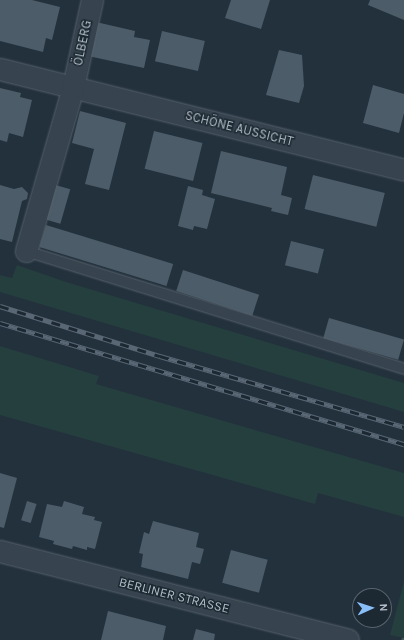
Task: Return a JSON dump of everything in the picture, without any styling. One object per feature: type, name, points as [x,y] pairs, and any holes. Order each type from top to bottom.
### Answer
[{"type":"street","name":"ÖLBERG","points":[[73,87],[92,0]]},
{"type":"street","name":"SCHÖNE AUSSICHT","points":[[0,69],[404,170]]},
{"type":"street","points":[[26,251],[73,87]]},
{"type":"street","name":"BERLINER STRASSE","points":[[0,551],[348,640]]},
{"type":"lane","points":[[26,251],[404,368]]},
{"type":"green space","points":[[17,265],[66,282],[404,383],[404,412],[0,292],[0,275],[12,278]]},
{"type":"green space","points":[[0,346],[99,376],[96,384],[404,473],[404,517],[318,493],[315,504],[0,415]]},
{"type":"green space","points":[[404,581],[404,638],[390,635]]},
{"type":"building","points":[[0,0],[32,0],[60,7],[52,40],[46,38],[43,52],[0,41]]},
{"type":"building","points":[[231,0],[270,0],[261,29],[225,18]]},
{"type":"building","points":[[370,0],[404,0],[404,20],[368,5]]},
{"type":"building","points":[[96,22],[135,31],[134,37],[150,40],[144,68],[88,56]]},
{"type":"building","points":[[162,31],[205,41],[198,71],[155,61]]},
{"type":"building","points":[[279,50],[302,55],[304,86],[299,103],[266,95]]},
{"type":"building","points":[[373,85],[404,94],[404,113],[399,133],[363,123]]},
{"type":"building","points":[[0,88],[21,93],[20,97],[32,100],[23,137],[9,133],[7,142],[0,140]]},
{"type":"building","points":[[80,111],[126,123],[109,190],[85,184],[94,149],[72,143]]},
{"type":"building","points":[[154,131],[203,143],[193,181],[145,169]]},
{"type":"building","points":[[221,151],[287,167],[281,195],[292,198],[288,215],[271,211],[272,208],[211,193]]},
{"type":"building","points":[[313,175],[385,193],[376,227],[305,209]]},
{"type":"building","points":[[52,184],[70,189],[60,224],[42,219]]},
{"type":"building","points":[[0,185],[14,189],[22,187],[28,193],[27,199],[22,201],[12,242],[0,239]]},
{"type":"building","points":[[188,186],[203,190],[202,195],[215,199],[207,229],[194,226],[193,230],[178,226]]},
{"type":"building","points":[[46,225],[173,264],[166,286],[39,247]]},
{"type":"building","points":[[291,241],[324,249],[318,273],[285,265]]},
{"type":"building","points":[[183,270],[259,295],[252,316],[176,291]]},
{"type":"building","points":[[329,318],[404,339],[398,360],[323,338]]},
{"type":"building","points":[[0,473],[17,478],[4,528],[0,527]]},
{"type":"building","points":[[27,501],[37,504],[31,523],[21,520]]},
{"type":"building","points":[[64,501],[84,507],[82,514],[95,517],[94,520],[102,522],[95,549],[87,547],[87,550],[73,546],[72,549],[53,544],[54,541],[39,537],[47,504],[62,507]]},
{"type":"building","points":[[153,521],[199,533],[196,547],[204,549],[200,564],[192,562],[188,579],[141,567],[143,554],[139,553],[144,532],[149,534]]},
{"type":"building","points":[[231,550],[268,560],[259,593],[222,583]]},
{"type":"building","points":[[108,611],[166,626],[163,640],[101,640]]},
{"type":"building","points":[[196,629],[215,634],[214,640],[193,640]]},
{"type":"railway","points":[[0,306],[160,356],[404,427]]},
{"type":"railway","points":[[0,323],[404,444]]}]
